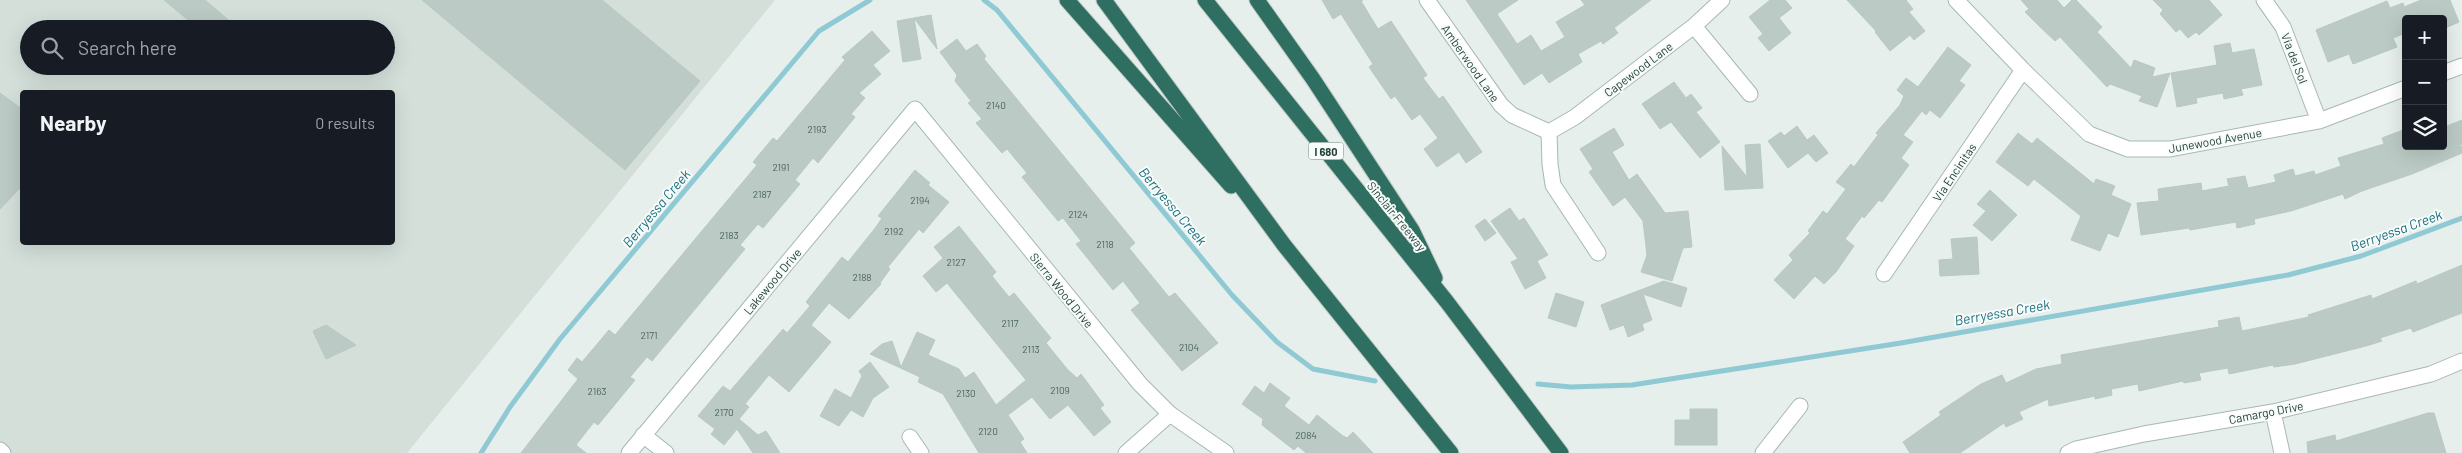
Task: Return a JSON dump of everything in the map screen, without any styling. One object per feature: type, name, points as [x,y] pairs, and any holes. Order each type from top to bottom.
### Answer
[{"type":"highway","points":[[1067,0],[1183,134],[1284,244]]},
{"type":"highway","points":[[1104,0],[1284,244],[1451,453]]},
{"type":"highway","name":"Sinclair Freeway","points":[[1205,0],[1447,302],[1561,453]]},
{"type":"highway","points":[[1257,0],[1313,79],[1412,230],[1447,302]]},
{"type":"street","name":"Amberwood Lane","points":[[1427,0],[1501,105],[1512,114],[1549,132]]},
{"type":"street","name":"Capewood Lane","points":[[1549,132],[1575,117],[1694,26],[1722,0]]},
{"type":"street","name":"Junewood Avenue","points":[[1956,0],[2023,70],[2089,134],[2128,149],[2170,149],[2319,121],[2402,90]]},
{"type":"street","name":"Via del Sol","points":[[2264,0],[2283,27],[2319,121]]},
{"type":"street","points":[[1694,26],[1750,94]]},
{"type":"street","points":[[2447,72],[2462,66]]},
{"type":"street","name":"Via Encinitas","points":[[1884,274],[2023,70]]},
{"type":"street","name":"Sierra Wood Drive","points":[[915,109],[1140,384],[1170,414],[1226,453]]},
{"type":"street","name":"Lakewood Drive","points":[[629,453],[915,109]]},
{"type":"street","points":[[1549,132],[1550,164],[1554,185],[1598,253]]},
{"type":"street","name":"Camargo Drive","points":[[2068,453],[2076,449],[2144,434],[2273,412],[2431,374],[2462,361]]},
{"type":"street","points":[[1763,453],[1800,406]]},
{"type":"street","points":[[2273,412],[2282,453]]},
{"type":"street","points":[[1126,453],[1170,414]]},
{"type":"street","points":[[643,435],[666,453]]},
{"type":"street","points":[[910,437],[921,453]]},
{"type":"street","points":[[0,450],[3,453]]},
{"type":"shaded area","points":[[0,0],[775,0],[407,453],[0,453]]},
{"type":"building","points":[[164,0],[205,0],[228,20],[188,20]]},
{"type":"building","points":[[422,0],[602,0],[700,81],[625,170]]},
{"type":"building","points":[[1322,0],[1363,0],[1361,1],[1378,29],[1391,21],[1427,75],[1423,78],[1439,99],[1443,96],[1482,152],[1466,163],[1459,152],[1437,167],[1424,149],[1438,138],[1420,114],[1412,120],[1395,96],[1391,99],[1369,67],[1373,64],[1341,14],[1333,19]]},
{"type":"building","points":[[1466,0],[1518,0],[1497,14],[1517,44],[1531,35],[1541,51],[1565,37],[1556,22],[1585,5],[1581,0],[1651,0],[1614,28],[1618,33],[1603,44],[1601,41],[1578,54],[1582,62],[1549,83],[1542,73],[1524,85]]},
{"type":"building","points":[[1770,0],[1785,0],[1792,8],[1779,18],[1791,33],[1769,51],[1758,38],[1763,34],[1749,17]]},
{"type":"building","points":[[1847,0],[1906,0],[1913,9],[1909,12],[1925,31],[1914,40],[1910,35],[1890,51],[1876,31]]},
{"type":"building","points":[[2021,0],[2057,0],[2064,8],[2072,0],[2076,0],[2102,27],[2097,32],[2131,68],[2134,60],[2155,68],[2152,77],[2170,73],[2157,107],[2139,101],[2142,96],[2110,84],[2107,87],[2060,37],[2055,41],[2025,12],[2029,9]]},
{"type":"building","points":[[2153,0],[2209,0],[2222,15],[2199,35],[2196,32],[2188,38],[2180,29],[2176,32],[2160,14],[2163,10]]},
{"type":"building","points":[[2421,0],[2450,0],[2459,22],[2447,27],[2447,15],[2402,15],[2402,35],[2393,38],[2397,47],[2353,64],[2349,54],[2328,62],[2316,30],[2387,1],[2390,8],[2403,3],[2404,7]]},
{"type":"building","points":[[931,15],[937,49],[914,18]]},
{"type":"building","points":[[914,18],[921,59],[903,62],[897,21]]},
{"type":"building","points":[[872,31],[890,51],[873,65],[881,74],[859,93],[865,98],[851,114],[855,117],[818,163],[813,158],[795,180],[800,184],[763,228],[758,224],[740,245],[745,249],[652,361],[647,357],[630,377],[635,380],[598,425],[594,422],[576,445],[586,453],[521,453],[578,379],[568,370],[577,358],[582,362],[609,330],[615,335],[757,165],[753,162],[773,138],[777,141],[845,60],[842,57]]},
{"type":"building","points":[[957,39],[966,51],[977,44],[986,56],[984,59],[1135,243],[1129,248],[1169,297],[1175,293],[1218,343],[1182,371],[1131,310],[1140,303],[1123,281],[1113,290],[1076,244],[1081,241],[1063,218],[1058,221],[1022,177],[1027,173],[1007,149],[1002,153],[976,123],[982,119],[968,103],[971,101],[955,81],[957,75],[940,52]]},
{"type":"building","points":[[2230,43],[2232,53],[2254,49],[2262,85],[2241,89],[2243,95],[2224,99],[2223,93],[2196,98],[2197,103],[2177,107],[2171,73],[2217,65],[2214,46]]},
{"type":"building","points":[[1948,47],[1971,65],[1959,81],[1965,85],[1940,118],[1930,110],[1926,115],[1922,111],[1903,135],[1913,142],[1901,158],[1909,165],[1882,202],[1879,200],[1864,218],[1862,216],[1845,239],[1854,246],[1836,272],[1824,284],[1815,276],[1794,299],[1774,280],[1793,260],[1789,255],[1810,233],[1808,231],[1823,211],[1827,214],[1846,189],[1836,182],[1851,164],[1854,167],[1878,135],[1876,133],[1900,105],[1904,96],[1897,90],[1906,78],[1918,87]]},
{"type":"building","points":[[1674,82],[1686,98],[1691,94],[1702,108],[1696,112],[1720,142],[1700,158],[1671,122],[1660,129],[1642,104]]},
{"type":"building","points":[[0,93],[20,108],[20,188],[0,209]]},
{"type":"building","points":[[2462,120],[2462,144],[2457,146],[2462,146],[2462,153],[2345,199],[2343,194],[2291,211],[2254,219],[2255,224],[2237,228],[2236,222],[2190,230],[2189,228],[2141,235],[2137,203],[2159,201],[2158,189],[2201,183],[2202,191],[2229,186],[2227,179],[2245,176],[2248,188],[2276,182],[2274,175],[2293,169],[2295,176],[2314,171],[2315,175],[2341,166],[2338,158],[2384,144],[2382,138],[2402,130],[2402,150],[2447,150],[2447,126]]},
{"type":"building","points":[[1797,126],[1807,140],[1814,135],[1828,153],[1816,162],[1808,153],[1788,168],[1768,141],[1781,132],[1784,136]]},
{"type":"building","points":[[1614,128],[1624,145],[1612,152],[1629,180],[1637,174],[1665,213],[1688,211],[1692,247],[1683,248],[1672,281],[1641,272],[1647,255],[1643,221],[1625,197],[1613,206],[1589,172],[1593,169],[1580,149]]},
{"type":"building","points":[[2018,133],[2032,144],[2037,138],[2094,184],[2096,179],[2115,186],[2111,195],[2131,204],[2118,237],[2108,233],[2100,251],[2071,240],[2081,216],[2034,179],[2028,186],[1996,162]]},
{"type":"building","points":[[1760,144],[1763,188],[1725,190],[1722,146],[1747,177],[1745,145]]},
{"type":"building","points":[[915,170],[930,183],[928,185],[949,202],[923,233],[919,229],[888,267],[890,269],[881,284],[849,319],[829,303],[811,325],[831,342],[789,392],[769,375],[745,404],[749,407],[739,419],[758,435],[766,431],[780,453],[753,453],[737,429],[724,445],[711,434],[715,429],[698,416],[723,386],[730,391],[783,329],[787,333],[810,306],[806,302],[842,257],[848,262],[876,227],[882,218],[878,216]]},
{"type":"building","points":[[1990,190],[2017,215],[1992,241],[1973,225],[1986,211],[1977,204]]},
{"type":"building","points":[[1510,208],[1519,221],[1524,218],[1548,255],[1537,261],[1546,278],[1525,289],[1511,262],[1518,259],[1491,221]]},
{"type":"building","points":[[1485,219],[1496,233],[1485,241],[1475,226]]},
{"type":"building","points":[[959,226],[996,272],[992,276],[1009,297],[1014,293],[1051,338],[1046,343],[1077,378],[1081,374],[1104,405],[1100,408],[1111,422],[1094,436],[1068,405],[1050,419],[1032,397],[1008,415],[1024,439],[1020,442],[1027,453],[979,453],[943,394],[918,382],[920,377],[870,354],[882,344],[892,341],[901,367],[917,332],[935,340],[928,355],[959,369],[965,378],[974,372],[996,405],[1026,380],[947,283],[936,292],[923,276],[943,258],[934,247]]},
{"type":"building","points":[[1977,237],[1979,274],[1940,276],[1939,260],[1953,259],[1951,239]]},
{"type":"building","points":[[2462,265],[2462,313],[2413,332],[2411,328],[2380,338],[2382,341],[2366,346],[2295,364],[2274,367],[2273,365],[2229,374],[2228,368],[2199,373],[2201,380],[2184,383],[2183,381],[2139,391],[2138,384],[2111,389],[2112,395],[2095,399],[2095,396],[2049,406],[2048,399],[2019,412],[2023,419],[2006,427],[2004,423],[1960,453],[1910,453],[1903,442],[1941,415],[1939,412],[1981,384],[2002,375],[2006,383],[2036,369],[2062,364],[2061,355],[2219,327],[2218,321],[2239,317],[2242,331],[2309,317],[2308,315],[2371,295],[2372,299],[2416,281],[2417,284]]},
{"type":"building","points":[[1664,281],[1687,288],[1681,307],[1643,294],[1652,320],[1642,324],[1644,330],[1628,337],[1624,325],[1610,330],[1601,305]]},
{"type":"building","points":[[1556,293],[1584,302],[1576,327],[1548,318]]},
{"type":"building","points":[[326,325],[356,345],[326,359],[313,331]]},
{"type":"building","points":[[870,362],[889,387],[873,398],[863,417],[851,410],[839,426],[820,416],[835,389],[851,398],[862,376],[859,371]]},
{"type":"building","points":[[1270,383],[1290,398],[1284,406],[1309,425],[1317,415],[1347,438],[1353,432],[1373,453],[1306,453],[1298,446],[1294,450],[1262,425],[1263,419],[1242,404],[1255,386],[1264,393]]},
{"type":"building","points":[[1690,409],[1717,409],[1717,445],[1675,445],[1675,420],[1690,420]]},
{"type":"building","points":[[2428,413],[2434,413],[2446,453],[2308,453],[2307,442],[2335,435],[2336,441]]},
{"type":"waterway","name":"Berryessa Creek","points":[[481,453],[510,407],[560,339],[819,31],[870,0]]},
{"type":"waterway","name":"Berryessa Creek","points":[[984,0],[997,10],[1232,295],[1277,342],[1313,369],[1375,381]]},
{"type":"waterway","name":"Berryessa Creek","points":[[1538,384],[1571,387],[1632,385],[1901,343],[2288,275],[2361,256],[2462,218]]}]
